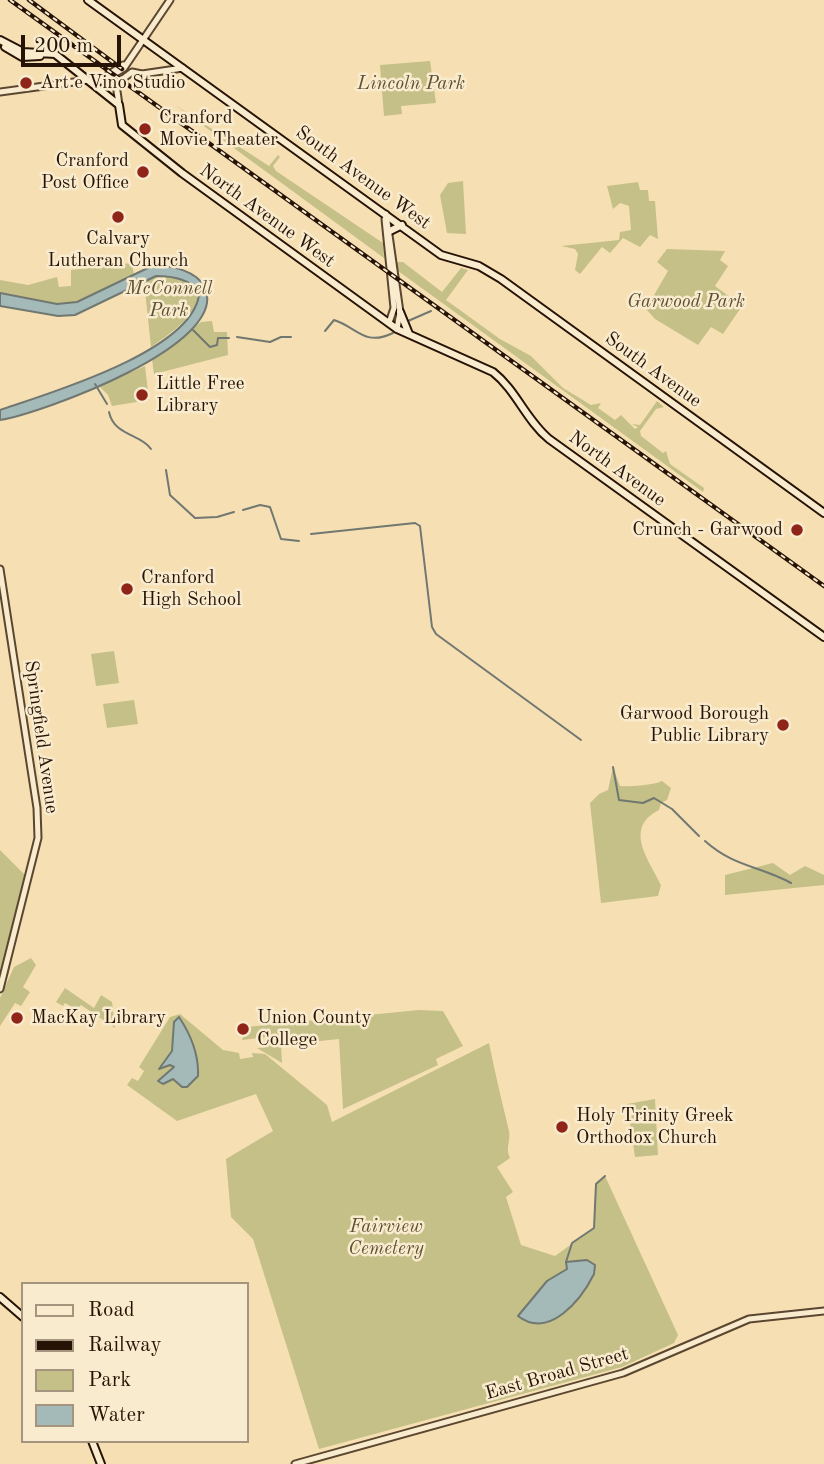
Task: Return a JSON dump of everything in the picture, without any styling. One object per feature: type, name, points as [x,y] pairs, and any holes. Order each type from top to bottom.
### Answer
[{"type":"main road","name":"South Avenue West","points":[[88,0],[441,254],[459,262]]},
{"type":"main road","points":[[0,42],[20,52],[48,52],[89,79],[119,105]]},
{"type":"main road","name":"North Avenue West","points":[[119,105],[122,125],[181,173],[397,329]]},
{"type":"main road","points":[[390,231],[401,225]]},
{"type":"main road","name":"South Avenue","points":[[459,262],[488,270],[824,513]]},
{"type":"main road","points":[[400,312],[410,336]]},
{"type":"main road","name":"North Avenue","points":[[397,329],[492,373],[505,383],[536,427],[549,439],[824,637]]},
{"type":"main road","points":[[0,1297],[21,1315]]},
{"type":"main road","points":[[93,1443],[100,1464]]},
{"type":"street","points":[[0,92],[105,77],[124,65],[170,0]]},
{"type":"street","points":[[124,65],[131,72],[142,74],[183,68]]},
{"type":"street","points":[[119,105],[116,84],[131,72]]},
{"type":"street","points":[[386,214],[400,312],[397,329]]},
{"type":"street","points":[[386,214],[394,308],[389,323]]},
{"type":"street","name":"Springfield Avenue","points":[[0,569],[37,808],[38,838],[0,989]]},
{"type":"street","name":"East Broad Street","points":[[295,1464],[623,1373],[748,1319],[824,1311]]},
{"type":"green space","name":"Lincoln Park","points":[[430,61],[436,103],[401,106],[402,114],[384,116],[380,65]]},
{"type":"green space","points":[[175,105],[269,166],[278,155],[280,157],[273,166],[276,171],[383,243],[384,258]]},
{"type":"green space","points":[[463,181],[466,234],[447,233],[440,195],[448,183]]},
{"type":"green space","points":[[638,182],[640,190],[648,190],[649,201],[655,201],[658,239],[650,235],[640,247],[623,238],[610,253],[602,247],[580,274],[575,270],[578,254],[575,249],[561,246],[619,240],[620,232],[631,230],[629,206],[620,203],[613,209],[607,186]]},
{"type":"green space","name":"Garwood Park","points":[[667,249],[725,251],[720,260],[728,266],[715,286],[742,306],[723,334],[711,327],[698,345],[655,319],[646,309],[668,271],[657,262]]},
{"type":"green space","points":[[394,262],[403,262],[442,292],[461,268],[468,270],[446,300],[500,339],[531,356],[563,388],[591,405],[601,403],[598,408],[615,420],[621,415],[635,429],[638,427],[632,424],[640,425],[657,401],[664,407],[656,409],[640,431],[641,436],[663,453],[666,451],[670,464],[704,488],[703,492],[394,268]]},
{"type":"green space","points":[[132,263],[134,275],[77,302],[57,304],[0,293],[0,280],[28,285],[57,277],[59,287],[71,286],[71,270]]},
{"type":"green space","name":"McConnell Park","points":[[156,276],[187,282],[199,295],[187,318],[151,347],[144,281]]},
{"type":"green space","points":[[212,321],[214,332],[227,332],[228,355],[154,374],[152,359],[201,322]]},
{"type":"green space","points":[[145,366],[149,400],[112,406],[108,395],[99,386]]},
{"type":"green space","points":[[114,651],[119,683],[96,686],[91,654]]},
{"type":"green space","points":[[134,700],[138,724],[107,728],[103,704]]},
{"type":"green space","points":[[613,767],[620,786],[662,781],[671,788],[667,800],[661,803],[659,810],[648,817],[642,826],[642,845],[661,885],[658,896],[601,903],[590,803],[608,790]]},
{"type":"green space","points":[[0,850],[29,879],[0,989]]},
{"type":"green space","points":[[773,863],[790,875],[805,866],[824,875],[824,885],[725,895],[725,875]]},
{"type":"green space","points":[[31,958],[36,965],[23,987],[30,992],[21,1006],[15,1003],[0,1026],[0,998],[14,967]]},
{"type":"green space","points":[[65,988],[94,1008],[101,995],[112,1002],[115,1028],[81,1005],[77,1010],[65,1003],[63,1006],[56,1002]]},
{"type":"green space","points":[[419,1010],[443,1011],[463,1046],[436,1059],[438,1065],[343,1109],[339,1039],[281,1045],[282,1063],[257,1048],[269,1047],[267,1037],[242,1040],[246,1027]]},
{"type":"green space","name":"Fairview Cemetery","points":[[180,1014],[223,1050],[239,1053],[240,1059],[253,1057],[252,1053],[265,1054],[327,1105],[332,1122],[489,1043],[509,1135],[510,1158],[497,1167],[513,1192],[506,1197],[521,1245],[555,1256],[594,1228],[596,1184],[605,1176],[678,1335],[674,1343],[622,1367],[319,1449],[253,1239],[231,1217],[226,1159],[273,1131],[256,1094],[177,1121],[127,1085],[132,1078],[138,1081],[144,1071],[139,1067],[170,1017]],"holes":[[[587,1260],[562,1315],[526,1322],[518,1316],[547,1281],[567,1269],[566,1262]]]},
{"type":"green space","points":[[655,1099],[658,1155],[635,1157],[627,1104]]},
{"type":"water","points":[[154,265],[190,273],[205,288],[205,310],[189,332],[162,353],[128,373],[53,404],[0,420],[0,410],[82,382],[145,352],[171,335],[190,316],[199,295],[187,282],[156,276],[75,315],[58,316],[0,306],[0,293],[57,304],[77,302]]},
{"type":"water","points":[[179,1017],[191,1038],[197,1060],[198,1076],[187,1087],[182,1087],[173,1079],[163,1084],[158,1081],[174,1067],[170,1065],[159,1069],[172,1051],[174,1022]]},
{"type":"water","points":[[587,1260],[595,1265],[594,1274],[581,1295],[563,1314],[541,1323],[530,1322],[518,1316],[547,1281],[567,1269],[566,1262]]},
{"type":"waterway","points":[[408,321],[431,311]]},
{"type":"waterway","points":[[325,331],[334,320],[368,337],[383,337],[393,333]]},
{"type":"waterway","points":[[193,330],[210,347],[217,345],[218,338],[229,338]]},
{"type":"waterway","points":[[237,337],[270,342],[281,337],[291,337]]},
{"type":"waterway","points":[[95,384],[107,404]]},
{"type":"waterway","points":[[109,412],[116,426],[151,449]]},
{"type":"waterway","points":[[166,470],[170,495],[195,518],[217,517],[234,512]]},
{"type":"waterway","points":[[243,510],[260,505],[270,507],[281,539],[299,541]]},
{"type":"waterway","points":[[311,534],[415,523],[420,526],[432,627],[436,634],[581,740]]},
{"type":"waterway","points":[[613,767],[619,800],[643,803],[654,798],[672,809],[699,836]]},
{"type":"waterway","points":[[705,841],[726,856],[791,883]]},
{"type":"waterway","points":[[566,1262],[572,1243],[594,1228],[596,1184],[605,1176]]},
{"type":"railway","points":[[10,0],[824,586]]},
{"type":"railway","points":[[29,0],[122,69]]},
{"type":"place","name":"Art e Vino Studio","points":[[26,83]]},
{"type":"place","name":"Cranford Movie Theater","points":[[145,129]]},
{"type":"place","name":"Cranford Post Office","points":[[143,172]]},
{"type":"place","name":"Calvary Lutheran Church","points":[[118,217]]},
{"type":"place","name":"Little Free Library","points":[[142,395]]},
{"type":"place","name":"Crunch - Garwood","points":[[797,530]]},
{"type":"place","name":"Cranford High School","points":[[127,589]]},
{"type":"place","name":"Garwood Borough Public Library","points":[[783,725]]},
{"type":"place","name":"MacKay Library","points":[[17,1018]]},
{"type":"place","name":"Union County College","points":[[243,1029]]},
{"type":"place","name":"Holy Trinity Greek Orthodox Church","points":[[562,1127]]}]
